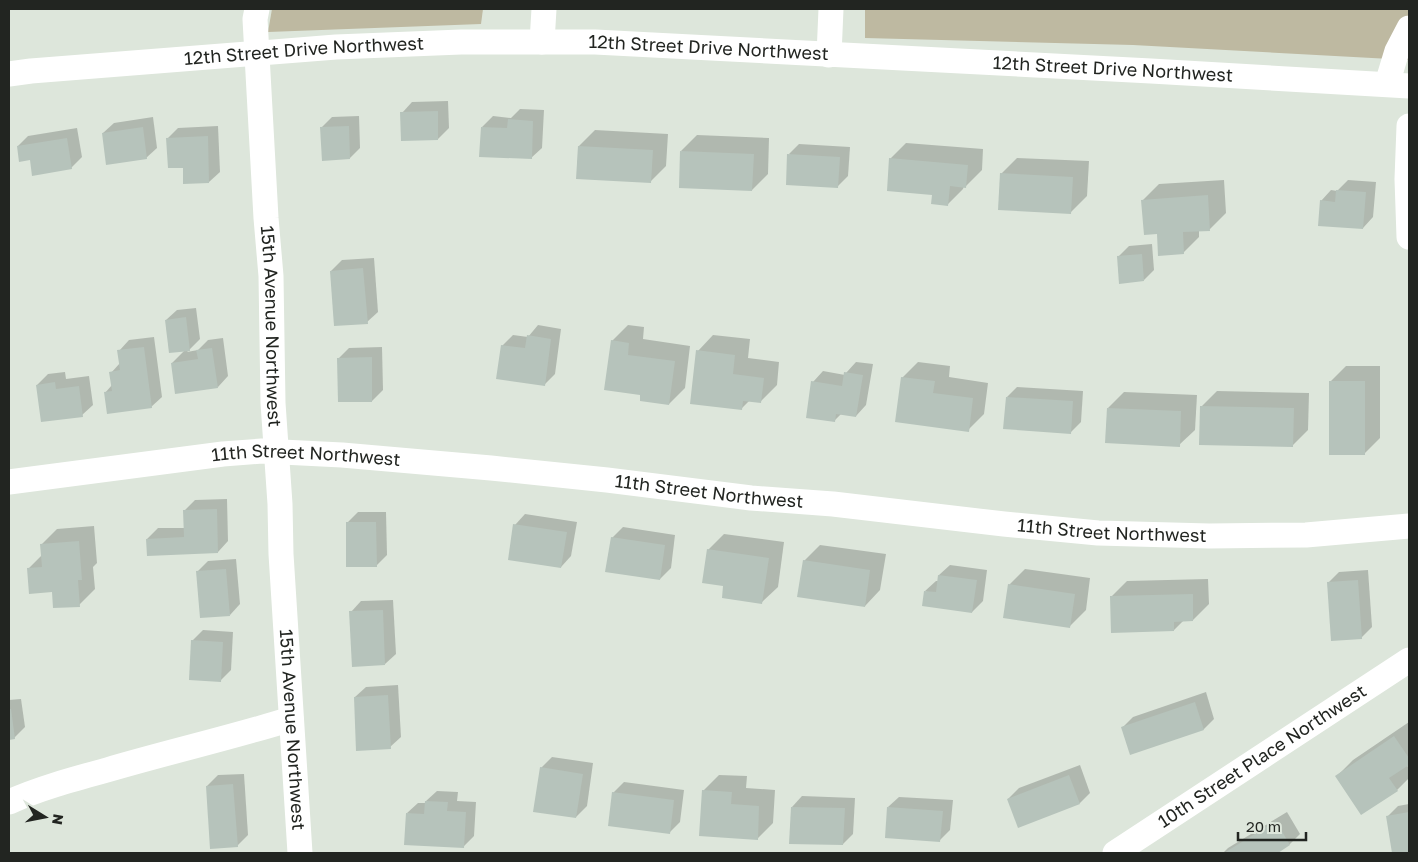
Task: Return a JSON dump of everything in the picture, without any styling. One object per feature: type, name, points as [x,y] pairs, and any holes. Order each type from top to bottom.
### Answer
[{"type":"street","name":"15th Avenue Northwest","points":[[256,9],[266,218],[271,276],[273,403],[300,853]]},
{"type":"street","points":[[542,42],[544,9]]},
{"type":"street","points":[[829,54],[830,9]]},
{"type":"street","points":[[1398,85],[1397,51],[1409,28]]},
{"type":"street","name":"12th Street Drive Northwest","points":[[9,74],[336,47],[452,42],[595,42],[1151,70],[1398,85]]},
{"type":"street","points":[[1409,126],[1407,179],[1409,237]]},
{"type":"street","name":"11th Street Northwest","points":[[9,482],[223,454],[262,451],[342,455],[491,468],[751,498],[833,504],[1098,533],[1209,536],[1306,534],[1409,526]]},
{"type":"street","name":"10th Street Place Northwest","points":[[1116,853],[1409,660]]},
{"type":"street","points":[[9,802],[44,788],[291,719]]},
{"type":"shaded area","points":[[272,9],[483,9],[481,24],[268,32]]},
{"type":"shaded area","points":[[865,9],[1409,9],[1409,60],[1133,45],[865,38]]},
{"type":"building","points":[[438,111],[438,140],[401,141],[400,112]]},
{"type":"building","points":[[508,119],[533,121],[532,159],[479,157],[481,127],[507,128]]},
{"type":"building","points":[[349,126],[350,159],[322,161],[320,127]]},
{"type":"building","points":[[143,127],[147,159],[106,165],[102,133]]},
{"type":"building","points":[[208,136],[209,183],[183,184],[183,168],[168,168],[166,138]]},
{"type":"building","points":[[67,138],[72,169],[32,176],[30,160],[19,162],[17,146]]},
{"type":"building","points":[[578,146],[653,150],[651,183],[576,179]]},
{"type":"building","points":[[680,151],[754,154],[752,191],[679,188]]},
{"type":"building","points":[[787,154],[840,157],[838,188],[786,185]]},
{"type":"building","points":[[889,158],[968,165],[966,188],[950,186],[948,206],[931,204],[932,195],[887,191]]},
{"type":"building","points":[[1000,173],[1073,177],[1071,214],[998,210]]},
{"type":"building","points":[[1336,190],[1366,192],[1363,229],[1318,226],[1320,200],[1335,202]]},
{"type":"building","points":[[1208,195],[1210,231],[1183,232],[1184,254],[1158,256],[1157,234],[1144,235],[1141,200]]},
{"type":"building","points":[[1142,254],[1144,281],[1119,284],[1117,256]]},
{"type":"building","points":[[363,268],[368,324],[334,326],[330,271]]},
{"type":"building","points":[[186,317],[190,351],[169,353],[165,320]]},
{"type":"building","points":[[527,335],[551,339],[545,386],[496,379],[501,345],[525,348]]},
{"type":"building","points":[[611,340],[629,343],[628,355],[675,361],[669,405],[640,401],[640,395],[604,390]]},
{"type":"building","points":[[144,347],[152,408],[107,414],[104,392],[112,391],[109,372],[120,370],[117,350]]},
{"type":"building","points":[[212,348],[218,388],[175,394],[171,363],[198,359],[196,350]]},
{"type":"building","points":[[696,350],[735,355],[733,374],[764,378],[761,403],[743,401],[742,410],[690,404]]},
{"type":"building","points":[[372,357],[372,402],[338,402],[337,358]]},
{"type":"building","points":[[844,372],[863,375],[856,417],[836,414],[835,422],[806,418],[811,381],[842,386]]},
{"type":"building","points":[[901,377],[935,381],[933,393],[973,398],[969,432],[895,422]]},
{"type":"building","points":[[1329,381],[1365,381],[1365,455],[1329,455]]},
{"type":"building","points":[[55,382],[56,389],[79,386],[83,417],[41,422],[36,385]]},
{"type":"building","points":[[1006,397],[1073,401],[1071,434],[1003,429]]},
{"type":"building","points":[[1200,406],[1294,408],[1293,447],[1199,445]]},
{"type":"building","points":[[1107,408],[1181,411],[1180,447],[1105,443]]},
{"type":"building","points":[[217,509],[218,553],[147,556],[146,539],[184,537],[183,510]]},
{"type":"building","points":[[346,522],[376,522],[377,567],[346,567]]},
{"type":"building","points":[[513,524],[567,532],[561,568],[508,560]]},
{"type":"building","points":[[611,537],[665,545],[660,580],[605,572]]},
{"type":"building","points":[[79,541],[82,580],[78,580],[80,607],[53,608],[52,592],[29,594],[27,568],[42,567],[40,544]]},
{"type":"building","points":[[707,549],[769,558],[762,604],[722,598],[723,586],[702,583]]},
{"type":"building","points":[[803,560],[870,570],[865,607],[797,597]]},
{"type":"building","points":[[226,569],[230,616],[200,618],[196,571]]},
{"type":"building","points":[[938,575],[977,580],[972,613],[922,606],[924,591],[936,592]]},
{"type":"building","points":[[1358,580],[1362,639],[1331,641],[1327,582]]},
{"type":"building","points":[[1008,584],[1075,594],[1070,628],[1003,618]]},
{"type":"building","points":[[1193,594],[1193,621],[1174,622],[1174,631],[1111,633],[1110,596]]},
{"type":"building","points":[[383,610],[385,665],[352,667],[349,611]]},
{"type":"building","points":[[191,640],[223,642],[221,682],[189,680]]},
{"type":"building","points":[[388,695],[391,749],[356,751],[354,697]]},
{"type":"building","points":[[1195,702],[1204,730],[1130,755],[1121,727]]},
{"type":"building","points":[[9,709],[11,709],[15,739],[9,740]]},
{"type":"building","points":[[1394,736],[1409,758],[1409,765],[1389,778],[1398,791],[1361,815],[1335,776]]},
{"type":"building","points":[[540,767],[583,774],[576,818],[533,812]]},
{"type":"building","points":[[1069,775],[1080,804],[1018,828],[1007,799]]},
{"type":"building","points":[[233,784],[238,847],[210,849],[206,786]]},
{"type":"building","points":[[702,790],[732,792],[731,804],[759,806],[758,840],[699,836]]},
{"type":"building","points":[[612,792],[674,800],[670,834],[608,826]]},
{"type":"building","points":[[425,801],[448,802],[447,811],[466,812],[464,848],[404,845],[406,813],[424,814]]},
{"type":"building","points":[[791,807],[845,808],[843,845],[789,844]]},
{"type":"building","points":[[887,807],[943,811],[940,842],[885,838]]},
{"type":"building","points":[[1409,812],[1409,853],[1392,853],[1386,816]]},
{"type":"building","points":[[1276,821],[1290,845],[1278,853],[1224,853]]}]
